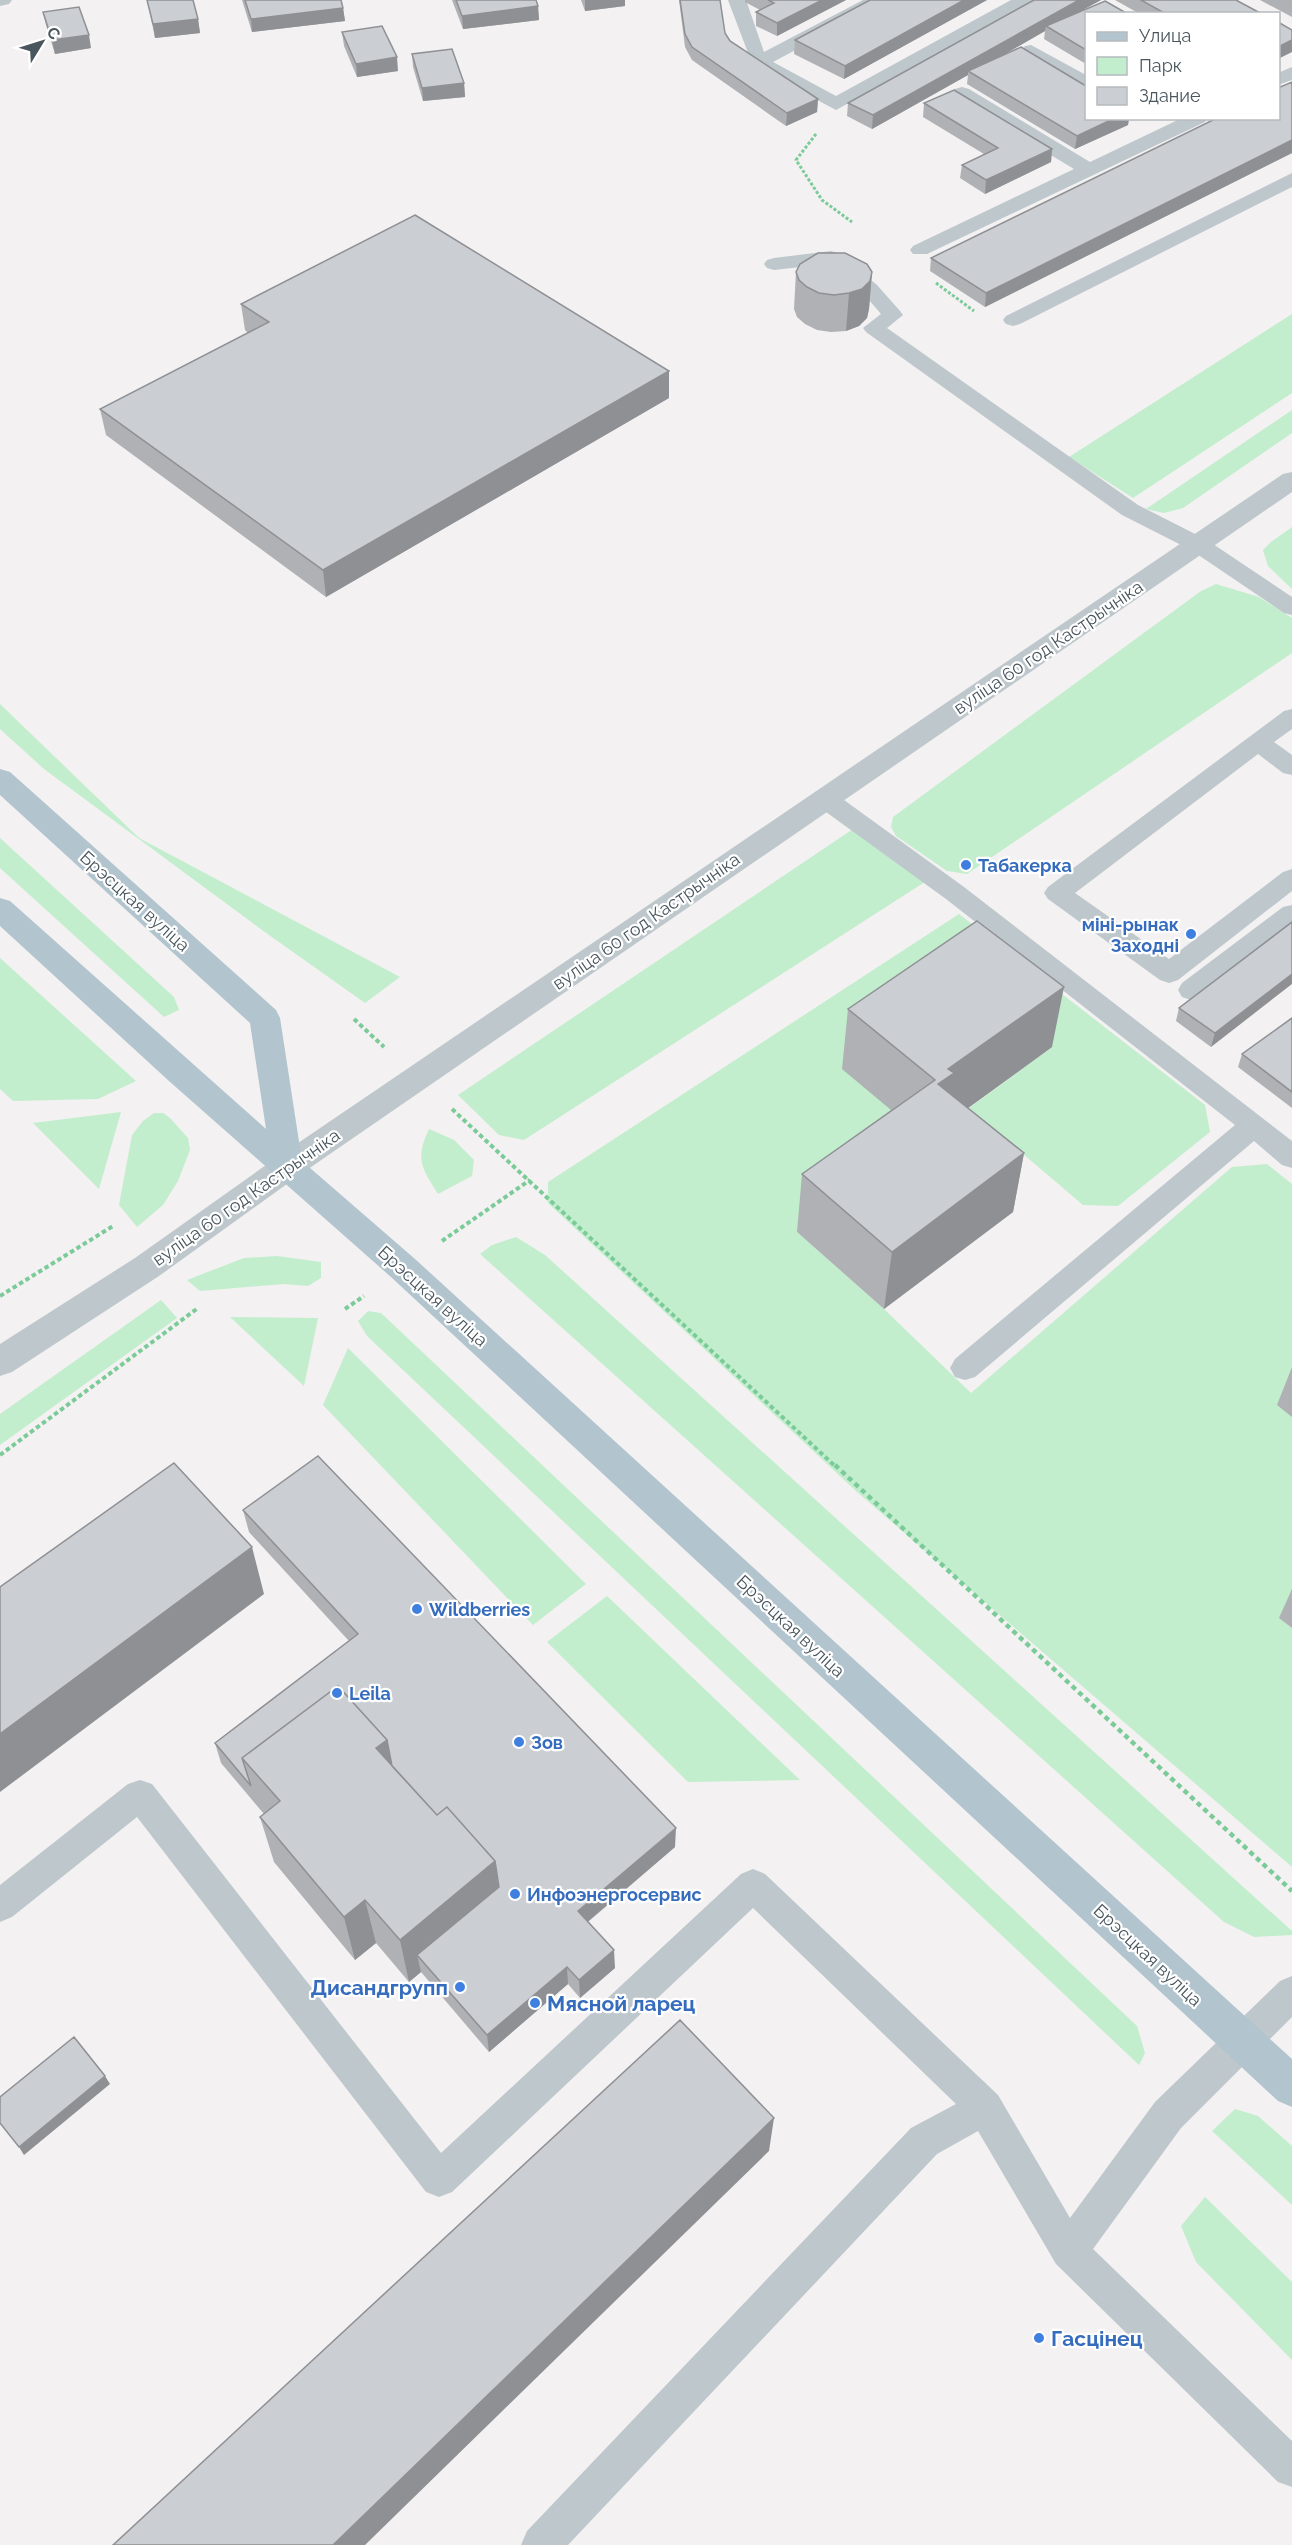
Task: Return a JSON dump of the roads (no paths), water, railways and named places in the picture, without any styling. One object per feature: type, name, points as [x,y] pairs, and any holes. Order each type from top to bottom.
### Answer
[{"type":"main road","name":"Брэсцкая вуліца","points":[[0,779],[265,1018],[287,1167]]},
{"type":"main road","name":"Брэсцкая вуліца","points":[[0,909],[180,1073],[397,1262],[1292,2087]]},
{"type":"street","name":"вуліца 60 год Кастрычніка","points":[[0,1362],[147,1267],[287,1167],[419,1079],[824,798],[1292,480]]},
{"type":"lane","points":[[737,0],[759,62],[836,104],[1024,0]]},
{"type":"lane","points":[[759,62],[876,0]]},
{"type":"lane","points":[[1031,50],[1085,82]]},
{"type":"lane","points":[[962,93],[1089,170]]},
{"type":"lane","points":[[1149,120],[1169,132]]},
{"type":"lane","points":[[920,250],[1194,120]]},
{"type":"lane","points":[[1012,320],[1292,179]]},
{"type":"lane","points":[[774,264],[831,257],[870,289],[893,315],[873,328],[1130,510],[1199,545],[1292,608]]},
{"type":"lane","points":[[1292,717],[1057,893],[1169,973],[1292,878]]},
{"type":"lane","points":[[1259,743],[1292,767]]},
{"type":"lane","points":[[824,798],[956,893],[1292,1157]]},
{"type":"lane","points":[[1191,990],[1292,914]]},
{"type":"lane","points":[[965,1368],[1254,1125]]},
{"type":"lane","points":[[0,1906],[140,1795],[439,2179],[753,1885],[985,2108],[1069,2251],[1292,2468]]},
{"type":"lane","points":[[1069,2251],[1168,2115],[1292,1994]]},
{"type":"lane","points":[[541,2545],[924,2141],[985,2108]]},
{"type":"place","name":"Табакерка","points":[[966,865]]},
{"type":"place","name":"міні-рынак Заходні","points":[[1191,934]]},
{"type":"place","name":"Wildberries","points":[[417,1609]]},
{"type":"place","name":"Leila","points":[[337,1693]]},
{"type":"place","name":"Зов","points":[[519,1742]]},
{"type":"place","name":"Инфоэнергосервис","points":[[515,1894]]},
{"type":"place","name":"Дисандгрупп","points":[[460,1987]]},
{"type":"place","name":"Мясной ларец","points":[[535,2003]]},
{"type":"place","name":"Гасцінец","points":[[1039,2338]]}]
